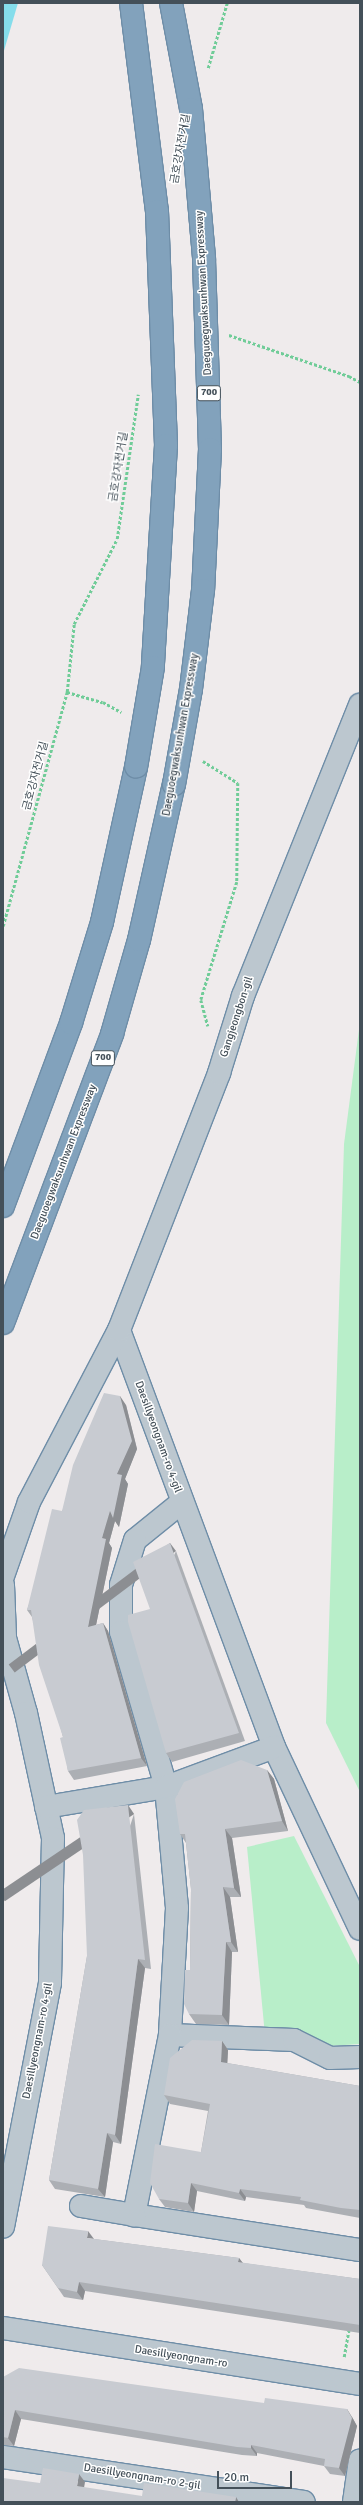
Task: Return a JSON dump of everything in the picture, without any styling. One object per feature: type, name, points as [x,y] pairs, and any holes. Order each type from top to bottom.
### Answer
[{"type":"highway","points":[[3,1206],[71,1023],[102,922],[136,767],[153,667],[166,445],[157,211],[130,3]]},
{"type":"highway","name":"Daeguoegwaksunhwan Expressway","points":[[3,1323],[112,1034],[139,940],[174,784],[191,689],[203,590],[210,449],[204,259],[190,109],[171,3]]},
{"type":"street","name":"Gangjeongbon-gil","points":[[119,1330],[219,1073],[243,996],[360,705]]},
{"type":"street","name":"Daesillyeongnam-ro 4-gil","points":[[119,1330],[182,1502],[135,1540],[122,1585],[121,1632],[166,1787],[177,1908],[170,2035],[134,2215]]},
{"type":"street","points":[[3,1576],[29,1502],[119,1330]]},
{"type":"street","points":[[182,1502],[274,1747],[360,1929]]},
{"type":"street","name":"Daesillyeongnam-ro 4-gil","points":[[3,1585],[5,1638],[26,1713],[53,1838],[50,1983],[3,2226]]},
{"type":"street","points":[[46,1807],[166,1787],[274,1747]]},
{"type":"street","points":[[170,2035],[294,2040],[330,2058],[360,2057]]},
{"type":"street","points":[[81,2206],[360,2250]]},
{"type":"street","name":"Daesillyeongnam-ro","points":[[3,2328],[350,2383]]},
{"type":"street","name":"Daesillyeongnam-ro 2-gil","points":[[3,2456],[304,2502]]},
{"type":"street","points":[[354,2502],[360,2460]]},
{"type":"path","points":[[206,76],[227,3]]},
{"type":"path","points":[[225,334],[350,376],[360,382]]},
{"type":"path","name":"금호강자전거길","points":[[3,926],[66,692],[74,624],[117,538],[139,392]]},
{"type":"path","points":[[66,692],[103,702],[128,716]]},
{"type":"path","points":[[198,758],[238,782],[237,882],[201,1000],[208,1029]]},
{"type":"path","points":[[349,2326],[350,2383]]},
{"type":"green space","points":[[360,1022],[360,1792],[326,1723],[344,1144]]},
{"type":"green space","points":[[294,1836],[360,1967],[360,2044],[329,2046],[265,2035],[247,1847]]},
{"type":"water","points":[[3,3],[18,3],[3,54]]},
{"type":"building","points":[[104,1393],[120,1396],[132,1441],[117,1474],[122,1475],[113,1518],[110,1511],[102,1538],[106,1539],[88,1627],[103,1623],[141,1758],[68,1771],[60,1738],[63,1737],[39,1665],[31,1610],[27,1610],[52,1509],[62,1511],[73,1465]]},
{"type":"building","points":[[170,1543],[239,1733],[166,1753],[128,1622],[128,1615],[150,1609],[133,1562]]},
{"type":"building","points":[[241,1760],[267,1770],[282,1821],[225,1829],[234,1888],[223,1887],[231,1942],[226,1942],[222,2015],[189,2014],[184,2004],[185,1970],[190,1970],[191,1889],[185,1834],[180,1834],[175,1799],[184,1782]]},
{"type":"building","points":[[128,1805],[145,1960],[138,1959],[115,2135],[107,2133],[98,2189],[49,2180],[87,1956],[83,1855],[77,1820],[84,1810]]},
{"type":"building","points":[[192,2040],[222,2041],[221,2062],[360,2086],[360,2210],[300,2200],[301,2197],[240,2189],[239,2193],[191,2183],[188,2203],[159,2199],[150,2183],[155,2144],[201,2152],[210,2104],[164,2095],[170,2058]]},
{"type":"building","points":[[48,2226],[88,2231],[87,2238],[239,2258],[238,2262],[360,2279],[360,2325],[79,2282],[77,2292],[58,2288],[42,2265]]},
{"type":"building","points":[[19,2368],[264,2403],[265,2398],[347,2409],[352,2418],[339,2468],[324,2466],[325,2459],[251,2445],[251,2448],[237,2447],[15,2410],[8,2438],[3,2437],[3,2377]]},
{"type":"building","points":[[43,2468],[79,2474],[77,2486],[142,2496],[144,2483],[236,2497],[235,2502],[3,2502],[3,2478],[40,2483]]}]
